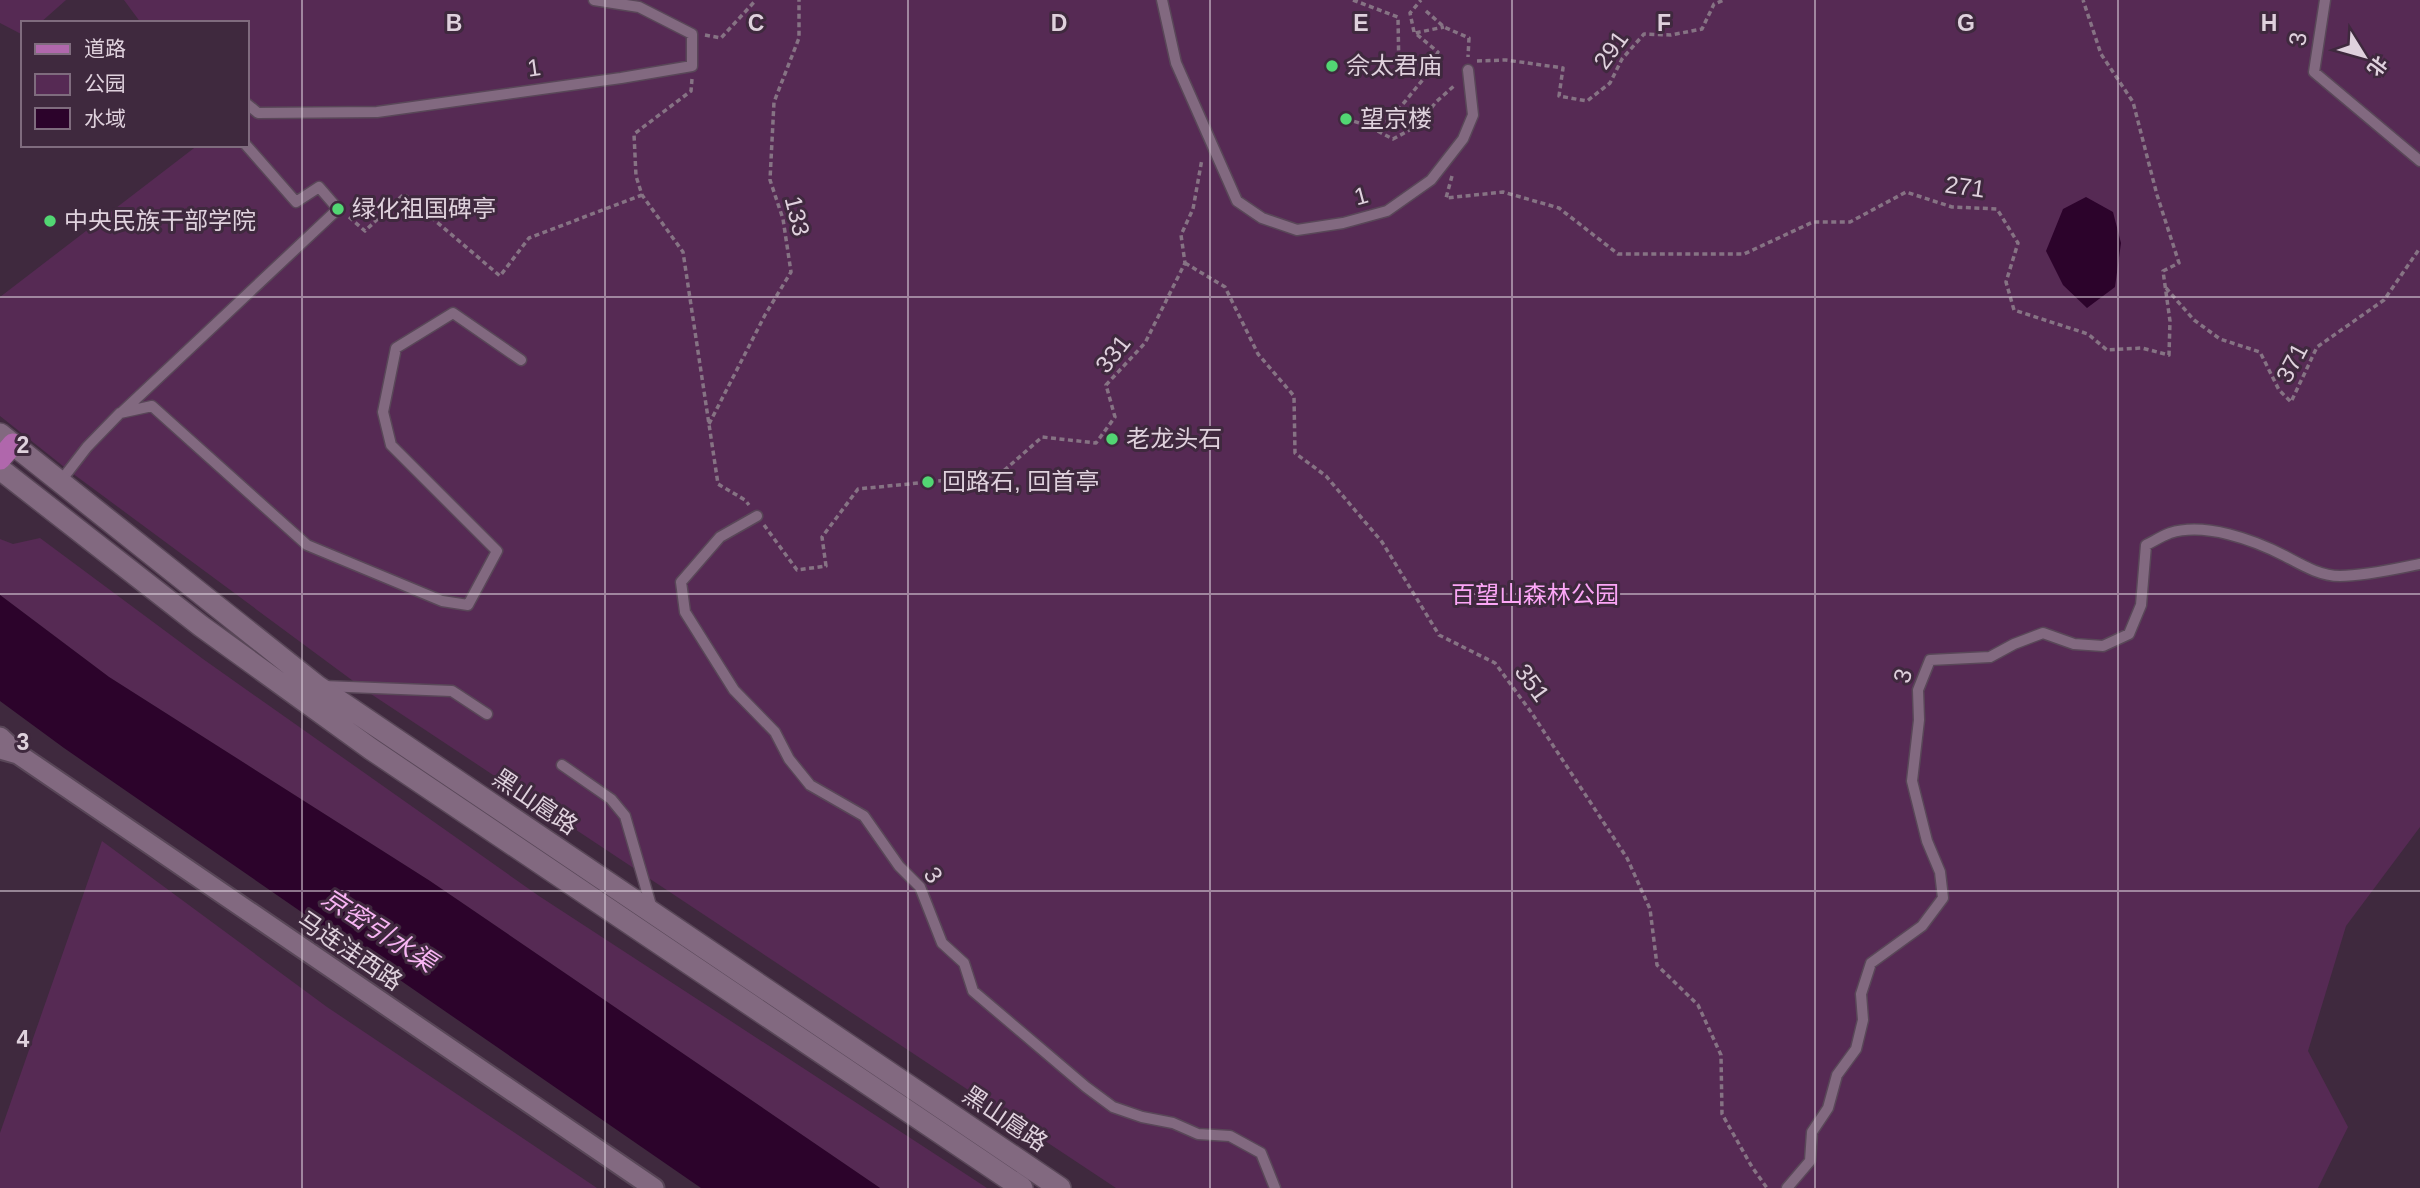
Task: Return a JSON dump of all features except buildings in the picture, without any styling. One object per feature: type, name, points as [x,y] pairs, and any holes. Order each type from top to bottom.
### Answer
[{"type":"main road","name":"黑山扈路","points":[[4,446],[60,482],[317,686],[1060,1188]]},
{"type":"main road","name":"黑山扈路","points":[[0,469],[201,626],[371,750],[1022,1188]]},
{"type":"street","name":"马连洼西路","points":[[0,737],[9,751],[654,1188]]},
{"type":"lane","points":[[594,0],[639,8],[692,34],[692,66]]},
{"type":"lane","name":"1","points":[[1162,0],[1176,63],[1237,201],[1262,218],[1297,230],[1343,223],[1387,211],[1431,180],[1463,139],[1473,115],[1468,70]]},
{"type":"lane","name":"3","points":[[2325,0],[2314,72],[2420,161]]},
{"type":"lane","name":"1","points":[[248,105],[258,113],[377,112],[692,66]]},
{"type":"lane","points":[[60,482],[87,447],[120,413],[338,209],[319,187],[296,202],[248,147]]},
{"type":"lane","points":[[120,413],[152,406],[307,545],[442,601],[468,606],[498,551],[391,444],[383,412],[396,348],[453,313],[521,360]]},
{"type":"lane","name":"3","points":[[757,516],[720,537],[681,582],[685,612],[734,690],[775,732],[789,759],[810,785],[864,816],[899,866],[920,887],[942,943],[964,963],[973,991],[1113,1107],[1142,1117],[1173,1122],[1198,1134],[1230,1136],[1261,1153],[1275,1188]]},
{"type":"lane","name":"3","points":[[1787,1188],[1810,1161],[1812,1132],[1828,1108],[1837,1075],[1856,1049],[1863,1020],[1861,994],[1871,963],[1923,926],[1943,898],[1940,872],[1927,841],[1912,781],[1919,720],[1918,690],[1930,660],[1990,657],[2043,633],[2074,644],[2103,646],[2129,634],[2141,605],[2146,545],[2172,533],[2199,531],[2244,538],[2258,542],[2312,570],[2340,576],[2384,572],[2420,564]]},
{"type":"lane","points":[[317,686],[452,691],[487,714]]},
{"type":"lane","points":[[562,765],[611,799],[625,816],[653,913]]},
{"type":"path","points":[[692,34],[721,38],[756,0]]},
{"type":"path","name":"133","points":[[709,424],[765,315],[791,272],[783,219],[770,180],[774,102],[799,38],[799,0]]},
{"type":"path","points":[[1353,0],[1398,17],[1399,74],[1427,75]]},
{"type":"path","points":[[1366,125],[1389,121],[1427,75],[1438,52],[1415,33],[1410,13],[1421,0]]},
{"type":"path","name":"291","points":[[1468,70],[1475,62],[1506,60],[1563,68],[1559,96],[1587,101],[1610,83],[1622,59],[1644,34],[1671,35],[1702,29],[1714,4],[1724,0]]},
{"type":"path","points":[[2083,0],[2101,54],[2133,102],[2157,195],[2179,263],[2163,271],[2165,288]]},
{"type":"path","points":[[1346,119],[1366,125],[1393,139],[1417,126],[1436,102],[1468,70],[1469,38],[1444,27],[1426,11]]},
{"type":"path","points":[[1415,33],[1444,27]]},
{"type":"path","points":[[692,66],[691,91],[634,134],[636,176],[642,195],[683,252],[718,484],[745,500],[757,516]]},
{"type":"path","name":"331","points":[[757,516],[797,570],[826,566],[822,537],[858,489],[999,475],[1042,437],[1096,443],[1115,417],[1107,385],[1144,343],[1185,263],[1181,235],[1194,209],[1207,130]]},
{"type":"path","name":"271","points":[[1453,174],[1446,198],[1503,192],[1559,208],[1618,254],[1744,254],[1813,222],[1850,222],[1906,192],[1952,207],[1997,209],[2018,243],[2006,282],[2014,310],[2088,334],[2106,350],[2142,348],[2169,355],[2170,321],[2165,288]]},
{"type":"path","points":[[338,209],[365,231],[404,194],[500,275],[529,238],[642,195]]},
{"type":"path","name":"371","points":[[2165,288],[2194,320],[2220,339],[2260,352],[2279,390],[2291,402],[2317,347],[2384,300],[2420,248]]},
{"type":"path","name":"351","points":[[1185,263],[1225,286],[1258,354],[1294,396],[1295,453],[1325,476],[1382,542],[1439,635],[1495,663],[1531,712],[1626,858],[1650,909],[1657,965],[1698,1005],[1721,1055],[1722,1114],[1767,1188]]},
{"type":"green space","points":[[0,0],[66,0],[42,21],[21,21],[21,34],[0,23]]},
{"type":"green space","name":"百望山森林公园","points":[[124,0],[2420,0],[2420,827],[2346,926],[2308,1051],[2348,1127],[2318,1188],[1116,1188],[368,692],[68,470],[0,416],[0,297],[195,147],[248,147],[248,21],[140,21]]},
{"type":"green space","points":[[40,538],[203,659],[539,896],[987,1188],[880,1188],[430,881],[109,677],[0,595],[0,539],[13,544]]},
{"type":"green space","points":[[102,841],[327,1007],[597,1188],[0,1188],[0,1133]]},
{"type":"water","points":[[2086,197],[2113,212],[2121,243],[2115,287],[2087,308],[2063,285],[2046,251],[2063,209]]},
{"type":"water","name":"京密引水渠","points":[[0,595],[109,677],[430,881],[880,1188],[701,1188],[0,701]]},
{"type":"place","name":"佘太君庙","points":[[1332,66]]},
{"type":"place","name":"望京楼","points":[[1346,119]]},
{"type":"place","name":"绿化祖国碑亭","points":[[338,209]]},
{"type":"place","name":"中央民族干部学院","points":[[50,221]]},
{"type":"place","name":"老龙头石","points":[[1112,439]]},
{"type":"place","name":"回路石, 回首亭","points":[[928,482]]}]
